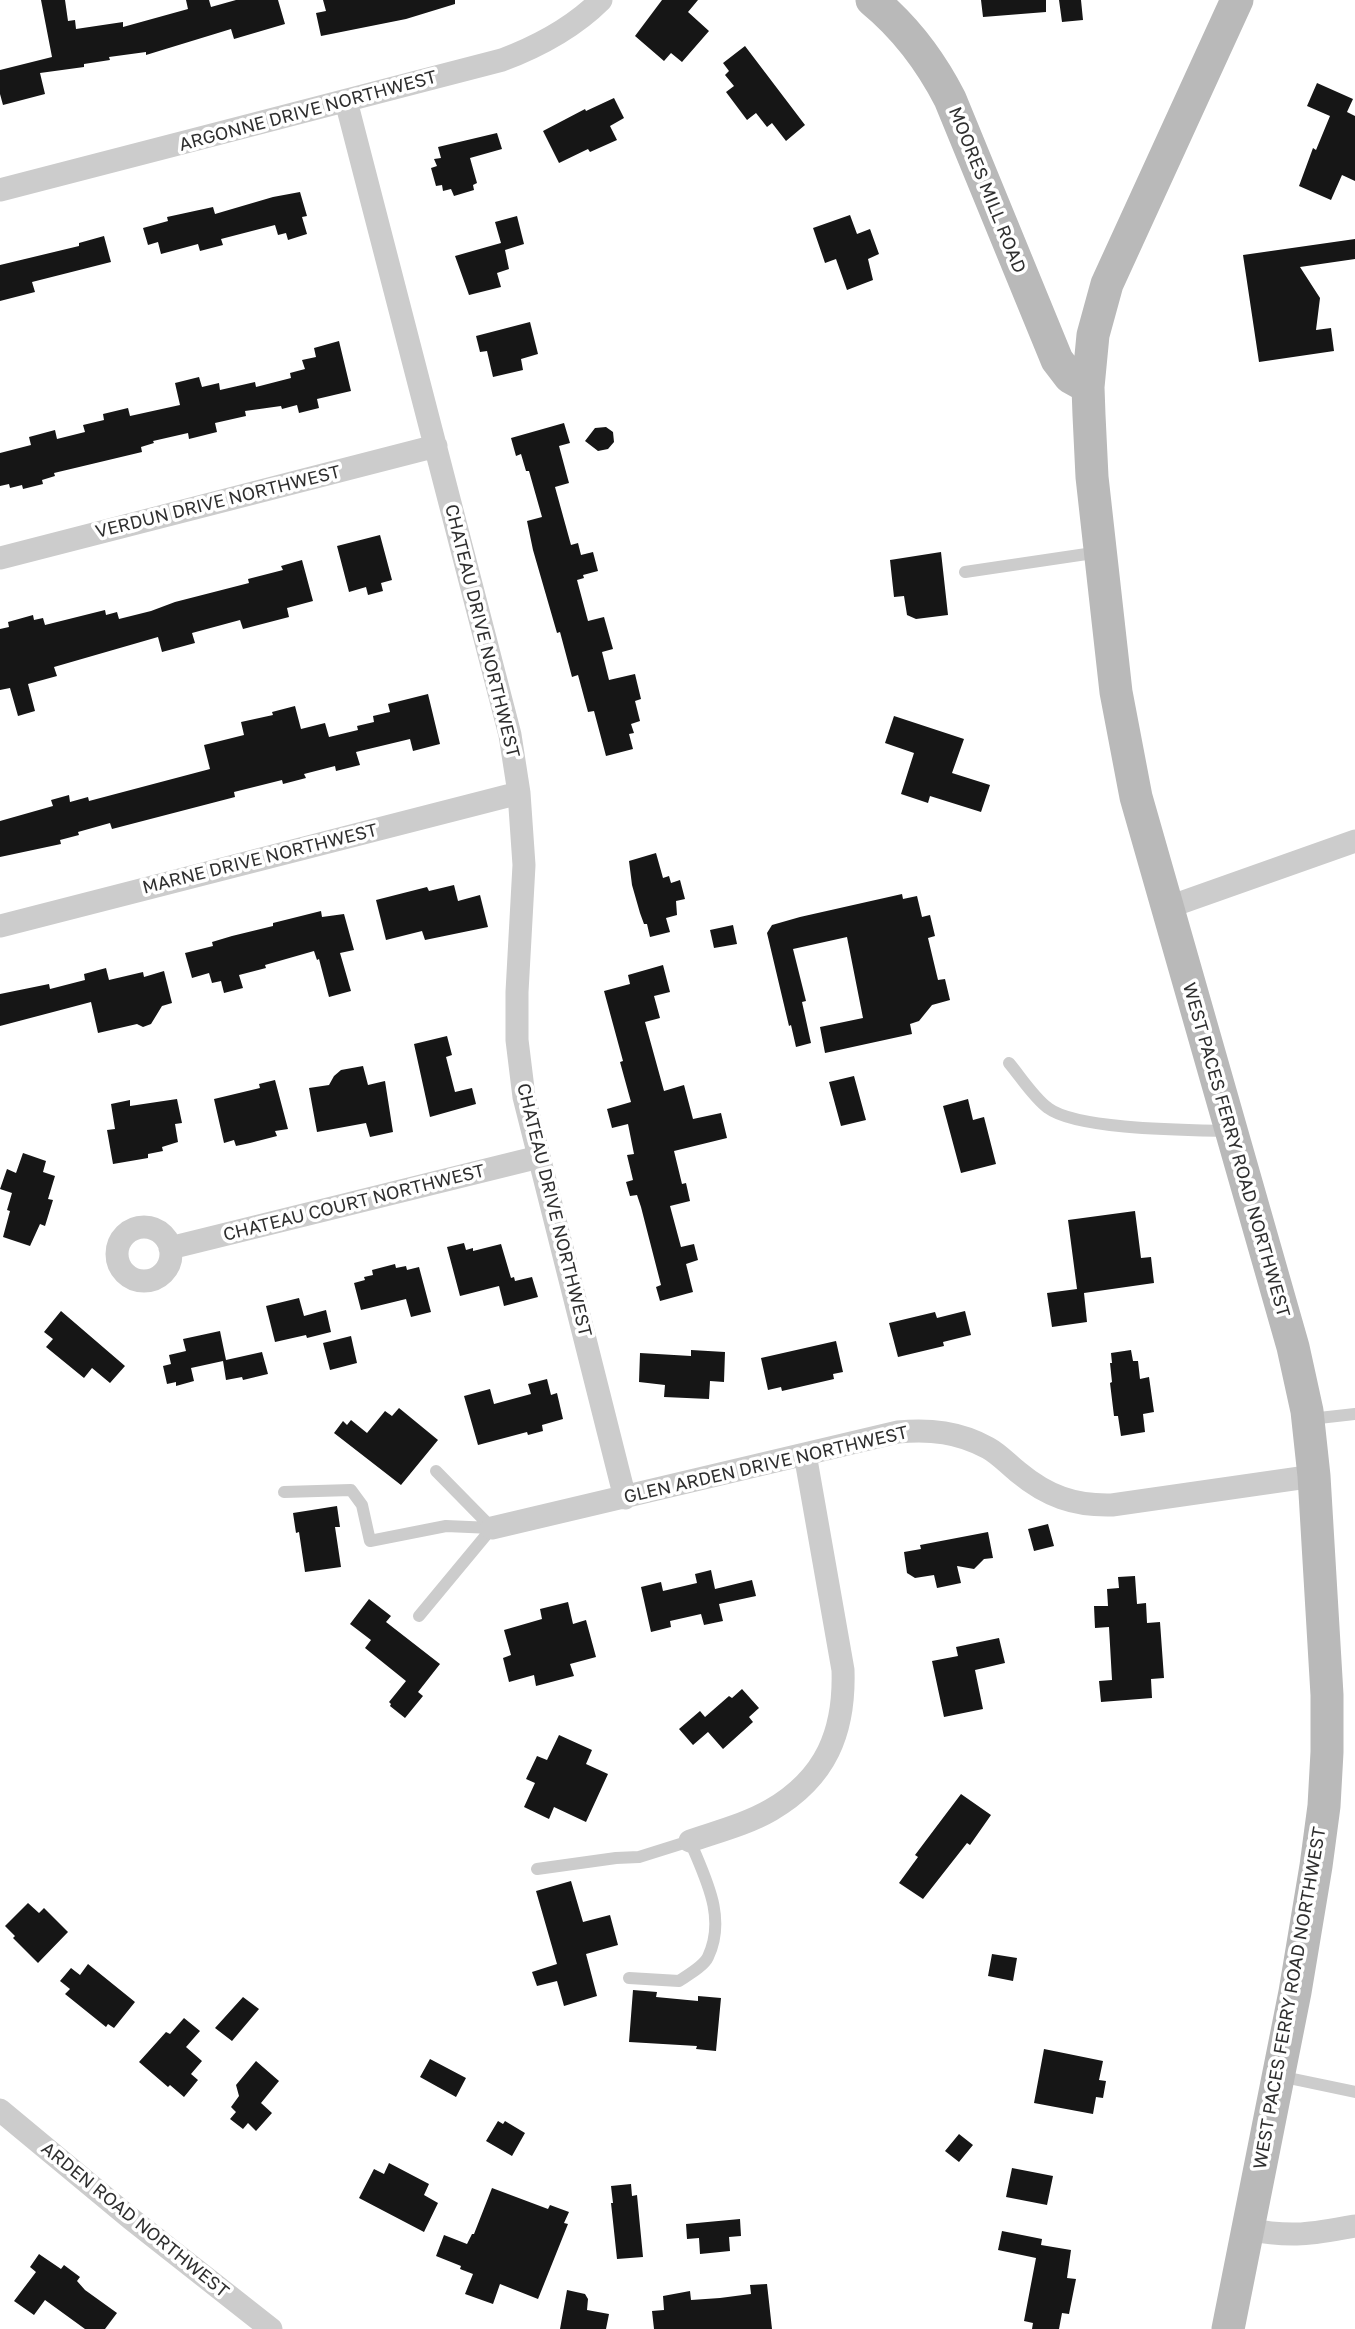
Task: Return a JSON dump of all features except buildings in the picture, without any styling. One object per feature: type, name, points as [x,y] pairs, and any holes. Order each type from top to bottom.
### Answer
[{"type":"main road","name":"MOORES MILL ROAD","points":[[872,0],[916,43],[936,71],[950,99],[1056,360],[1070,377],[1088,387]]},
{"type":"main road","name":"WEST PACES FERRY ROAD NORTHWEST","points":[[1228,2329],[1317,1866],[1324,1806],[1327,1695],[1314,1476],[1308,1420],[1293,1347],[1136,797],[1121,722],[1092,477],[1088,387],[1093,335],[1107,284],[1237,0]]},
{"type":"street","name":"ARGONNE DRIVE NORTHWEST","points":[[0,190],[502,60],[531,49],[562,32],[601,0]]},
{"type":"street","name":"CHATEAU DRIVE NORTHWEST","points":[[346,101],[510,735],[519,793],[524,865],[517,992],[517,1040],[524,1097],[625,1497]]},
{"type":"street","name":"VERDUN DRIVE NORTHWEST","points":[[0,558],[436,446]]},
{"type":"street","name":"MARNE DRIVE NORTHWEST","points":[[0,926],[519,793]]},
{"type":"street","points":[[1166,908],[1355,841]]},
{"type":"street","name":"CHATEAU COURT NORTHWEST","points":[[170,1248],[538,1157]]},
{"type":"street","name":"GLEN ARDEN DRIVE NORTHWEST","points":[[492,1528],[898,1432],[924,1430],[945,1432],[969,1439],[990,1449],[1048,1494],[1069,1502],[1092,1506],[1314,1476]]},
{"type":"street","points":[[690,1842],[769,1811],[798,1792],[825,1759],[841,1722],[844,1699],[843,1670],[805,1454]]},
{"type":"street","name":"ARDEN ROAD NORTHWEST","points":[[0,2110],[130,2218],[271,2329]]},
{"type":"street","points":[[1247,2229],[1279,2235],[1311,2234],[1355,2226]]},
{"type":"lane","points":[[965,572],[1101,552]]},
{"type":"lane","points":[[1009,1063],[1048,1108],[1078,1121],[1186,1131],[1231,1130]]},
{"type":"lane","points":[[1308,1420],[1355,1413]]},
{"type":"lane","points":[[436,1471],[492,1528]]},
{"type":"lane","points":[[284,1492],[351,1490],[362,1505],[370,1541],[446,1526],[492,1528]]},
{"type":"lane","points":[[419,1616],[492,1528]]},
{"type":"lane","points":[[537,1869],[639,1857],[690,1842],[715,1902],[715,1931],[708,1959],[680,1981],[629,1978]]},
{"type":"lane","points":[[1278,2076],[1355,2092]]}]
